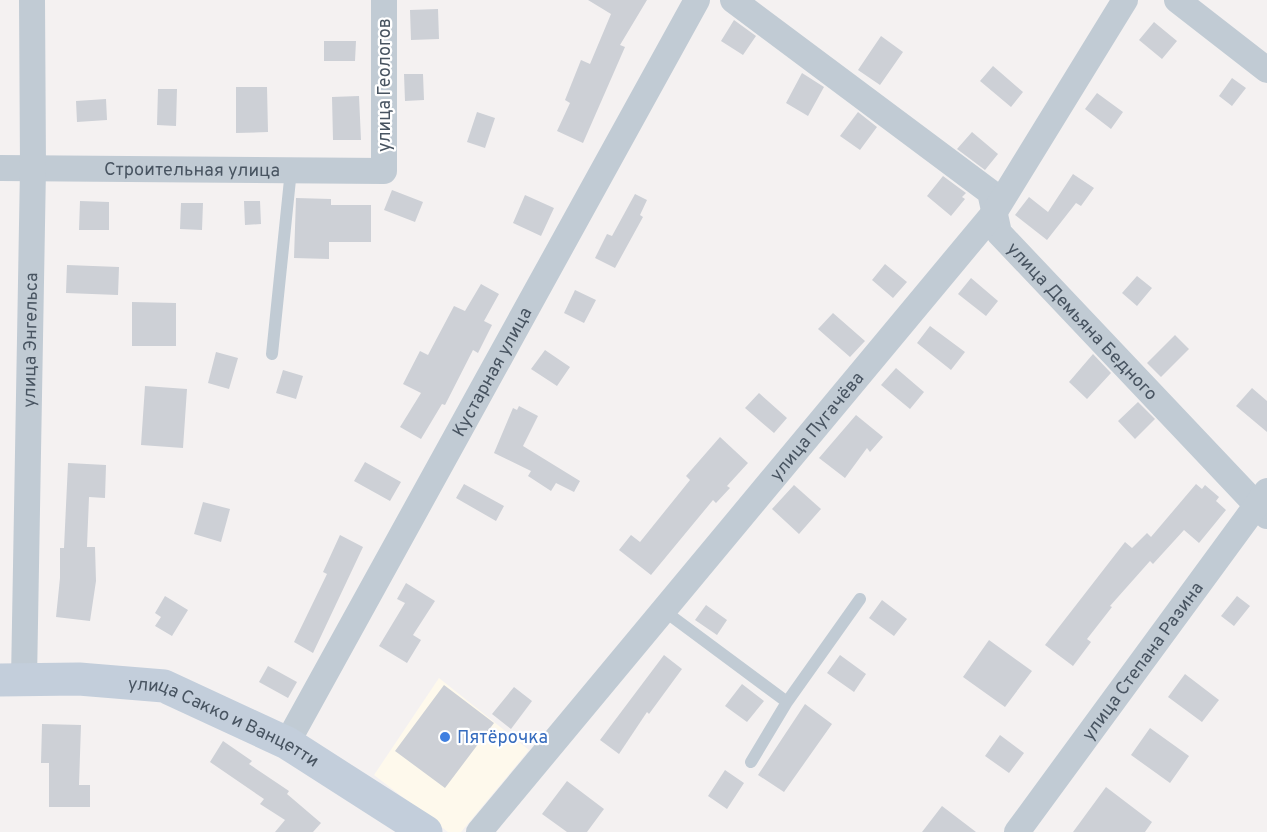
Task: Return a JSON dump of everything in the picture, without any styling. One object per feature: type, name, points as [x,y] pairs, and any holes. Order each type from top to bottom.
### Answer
[{"type":"street","name":"улица Энгельса","points":[[12,680],[33,168],[32,0]]},
{"type":"street","name":"улица Геологов","points":[[384,0],[384,171]]},
{"type":"street","name":"Кустарная улица","points":[[287,743],[697,0]]},
{"type":"street","name":"улица Демьяна Бедного","points":[[733,0],[990,192],[999,233],[1263,504]]},
{"type":"street","name":"улица Пугачёва","points":[[479,832],[994,213],[1125,0]]},
{"type":"street","points":[[1177,0],[1267,70]]},
{"type":"street","name":"Строительная улица","points":[[0,168],[384,171]]},
{"type":"street","name":"улица Степана Разина","points":[[1017,832],[1263,504]]},
{"type":"street","name":"улица Сакко и Ванцетти","points":[[12,680],[79,679],[164,686],[287,743],[426,832]]},
{"type":"lane","points":[[273,354],[291,170]]},
{"type":"lane","points":[[751,762],[787,702],[860,599]]},
{"type":"lane","points":[[663,610],[787,702]]},
{"type":"shaded area","points":[[439,678],[529,750],[461,832],[448,832],[374,775]]},
{"type":"building","points":[[588,0],[647,0],[620,45],[625,47],[583,143],[557,131],[570,103],[565,100],[581,60],[590,64],[611,14]]},
{"type":"building","points":[[438,9],[439,39],[411,40],[410,10]]},
{"type":"building","points":[[734,20],[756,36],[743,55],[721,41]]},
{"type":"building","points":[[1154,22],[1177,41],[1162,59],[1139,40]]},
{"type":"building","points":[[881,36],[903,52],[880,85],[858,70]]},
{"type":"building","points":[[324,41],[356,41],[355,61],[324,61]]},
{"type":"building","points":[[993,66],[1023,92],[1011,107],[980,81]]},
{"type":"building","points":[[802,73],[824,87],[808,116],[786,103]]},
{"type":"building","points":[[404,74],[423,74],[424,100],[405,101]]},
{"type":"building","points":[[1232,78],[1246,88],[1232,106],[1219,96]]},
{"type":"building","points":[[236,87],[267,87],[268,132],[236,133]]},
{"type":"building","points":[[158,89],[177,89],[176,126],[157,125]]},
{"type":"building","points":[[1097,93],[1123,112],[1111,129],[1085,109]]},
{"type":"building","points":[[359,96],[361,140],[333,140],[332,97]]},
{"type":"building","points":[[106,99],[107,120],[77,122],[76,101]]},
{"type":"building","points":[[477,112],[495,118],[485,148],[467,142]]},
{"type":"building","points":[[858,112],[877,127],[860,150],[840,136]]},
{"type":"building","points":[[972,132],[998,154],[985,170],[957,149]]},
{"type":"building","points":[[1073,174],[1094,188],[1081,206],[1076,203],[1047,240],[1015,215],[1029,197],[1048,212]]},
{"type":"building","points":[[943,176],[966,193],[962,197],[965,199],[951,216],[927,196]]},
{"type":"building","points":[[392,190],[423,202],[415,222],[384,210]]},
{"type":"building","points":[[635,194],[647,200],[640,215],[643,217],[615,268],[595,258],[607,234],[612,236]]},
{"type":"building","points":[[525,195],[554,208],[541,236],[513,223]]},
{"type":"building","points":[[296,198],[331,199],[331,205],[371,205],[371,242],[329,242],[329,259],[294,258]]},
{"type":"building","points":[[80,201],[109,202],[109,230],[79,230]]},
{"type":"building","points":[[244,201],[260,201],[261,224],[245,225]]},
{"type":"building","points":[[181,203],[203,203],[202,230],[180,229]]},
{"type":"building","points":[[885,264],[907,282],[893,298],[872,280]]},
{"type":"building","points":[[67,265],[119,267],[118,295],[66,293]]},
{"type":"building","points":[[1137,276],[1152,288],[1137,306],[1122,293]]},
{"type":"building","points":[[971,278],[998,301],[986,316],[958,294]]},
{"type":"building","points":[[481,284],[499,294],[484,321],[492,325],[478,353],[473,350],[445,405],[442,404],[421,439],[400,427],[421,393],[403,384],[420,351],[428,355],[454,306],[465,311]]},
{"type":"building","points":[[575,290],[596,300],[584,323],[564,313]]},
{"type":"building","points":[[132,302],[176,303],[176,346],[132,346]]},
{"type":"building","points":[[833,313],[865,341],[850,357],[818,329]]},
{"type":"building","points":[[930,326],[965,352],[951,370],[917,343]]},
{"type":"building","points":[[1175,335],[1189,349],[1161,377],[1147,363]]},
{"type":"building","points":[[545,350],[570,367],[557,386],[531,369]]},
{"type":"building","points":[[216,352],[238,358],[229,389],[208,383]]},
{"type":"building","points":[[1093,354],[1111,373],[1087,399],[1069,382]]},
{"type":"building","points":[[896,368],[924,392],[910,409],[881,385]]},
{"type":"building","points":[[283,370],[303,376],[296,399],[276,393]]},
{"type":"building","points":[[145,386],[187,389],[183,448],[141,445]]},
{"type":"building","points":[[1252,388],[1267,401],[1267,432],[1236,406]]},
{"type":"building","points":[[759,393],[787,418],[774,433],[745,408]]},
{"type":"building","points":[[1138,402],[1155,419],[1135,439],[1118,421]]},
{"type":"building","points":[[519,406],[538,416],[523,446],[580,481],[574,492],[556,483],[551,491],[528,476],[531,471],[494,453],[513,408],[517,410]]},
{"type":"building","points":[[856,415],[883,437],[870,452],[867,448],[845,478],[819,458]]},
{"type":"building","points":[[720,437],[748,463],[727,486],[730,488],[716,503],[713,500],[651,575],[619,550],[631,535],[640,542],[690,480],[686,476]]},
{"type":"building","points":[[365,462],[401,482],[390,501],[354,481]]},
{"type":"building","points":[[68,463],[106,465],[105,498],[89,497],[87,547],[95,547],[96,581],[90,621],[56,617],[60,548],[64,548]]},
{"type":"building","points":[[464,484],[504,506],[496,521],[456,498]]},
{"type":"building","points":[[1196,484],[1202,489],[1205,485],[1219,497],[1216,501],[1226,510],[1199,543],[1184,530],[1153,564],[1150,561],[1110,606],[1112,607],[1087,639],[1091,642],[1073,666],[1045,645],[1125,542],[1132,548],[1147,533],[1151,537]]},
{"type":"building","points":[[794,485],[821,509],[799,534],[772,509]]},
{"type":"building","points":[[203,502],[230,509],[221,542],[194,534]]},
{"type":"building","points":[[340,535],[363,547],[313,653],[294,642],[327,574],[323,572]]},
{"type":"building","points":[[406,583],[435,601],[413,635],[421,640],[407,663],[379,646],[405,603],[397,599]]},
{"type":"building","points":[[165,596],[188,610],[172,636],[155,626],[161,617],[155,613]]},
{"type":"building","points":[[1237,596],[1250,606],[1234,626],[1221,616]]},
{"type":"building","points":[[882,600],[907,619],[894,636],[869,618]]},
{"type":"building","points":[[706,605],[727,620],[717,635],[695,620]]},
{"type":"building","points":[[989,640],[1032,671],[1005,707],[963,677]]},
{"type":"building","points":[[664,655],[682,669],[649,714],[647,712],[619,754],[600,740]]},
{"type":"building","points":[[840,655],[866,674],[854,692],[827,673]]},
{"type":"building","points":[[268,666],[297,682],[288,698],[259,682]]},
{"type":"building","points":[[1185,674],[1219,700],[1202,722],[1168,697]]},
{"type":"building","points":[[742,684],[764,701],[747,722],[725,706]]},
{"type":"building","name":"Пятёрочка","points":[[444,685],[494,723],[445,788],[395,751]]},
{"type":"building","points":[[514,687],[532,701],[511,729],[492,714]]},
{"type":"building","points":[[805,704],[832,724],[784,792],[758,775]]},
{"type":"building","points":[[42,724],[81,725],[79,785],[90,785],[90,807],[49,807],[49,763],[41,763]]},
{"type":"building","points":[[1150,728],[1189,756],[1170,783],[1131,755]]},
{"type":"building","points":[[1000,735],[1024,753],[1009,773],[985,756]]},
{"type":"building","points":[[223,741],[252,761],[249,764],[289,791],[287,794],[321,823],[313,832],[275,832],[285,820],[260,804],[264,799],[210,762]]},
{"type":"building","points":[[725,770],[744,783],[727,809],[708,796]]},
{"type":"building","points":[[567,781],[604,809],[587,832],[567,832],[542,814]]},
{"type":"building","points":[[1106,787],[1152,822],[1145,832],[1073,832]]},
{"type":"building","points":[[942,806],[976,832],[922,832]]},
{"type":"place","name":"Пятёрочка","points":[[445,737]]}]
